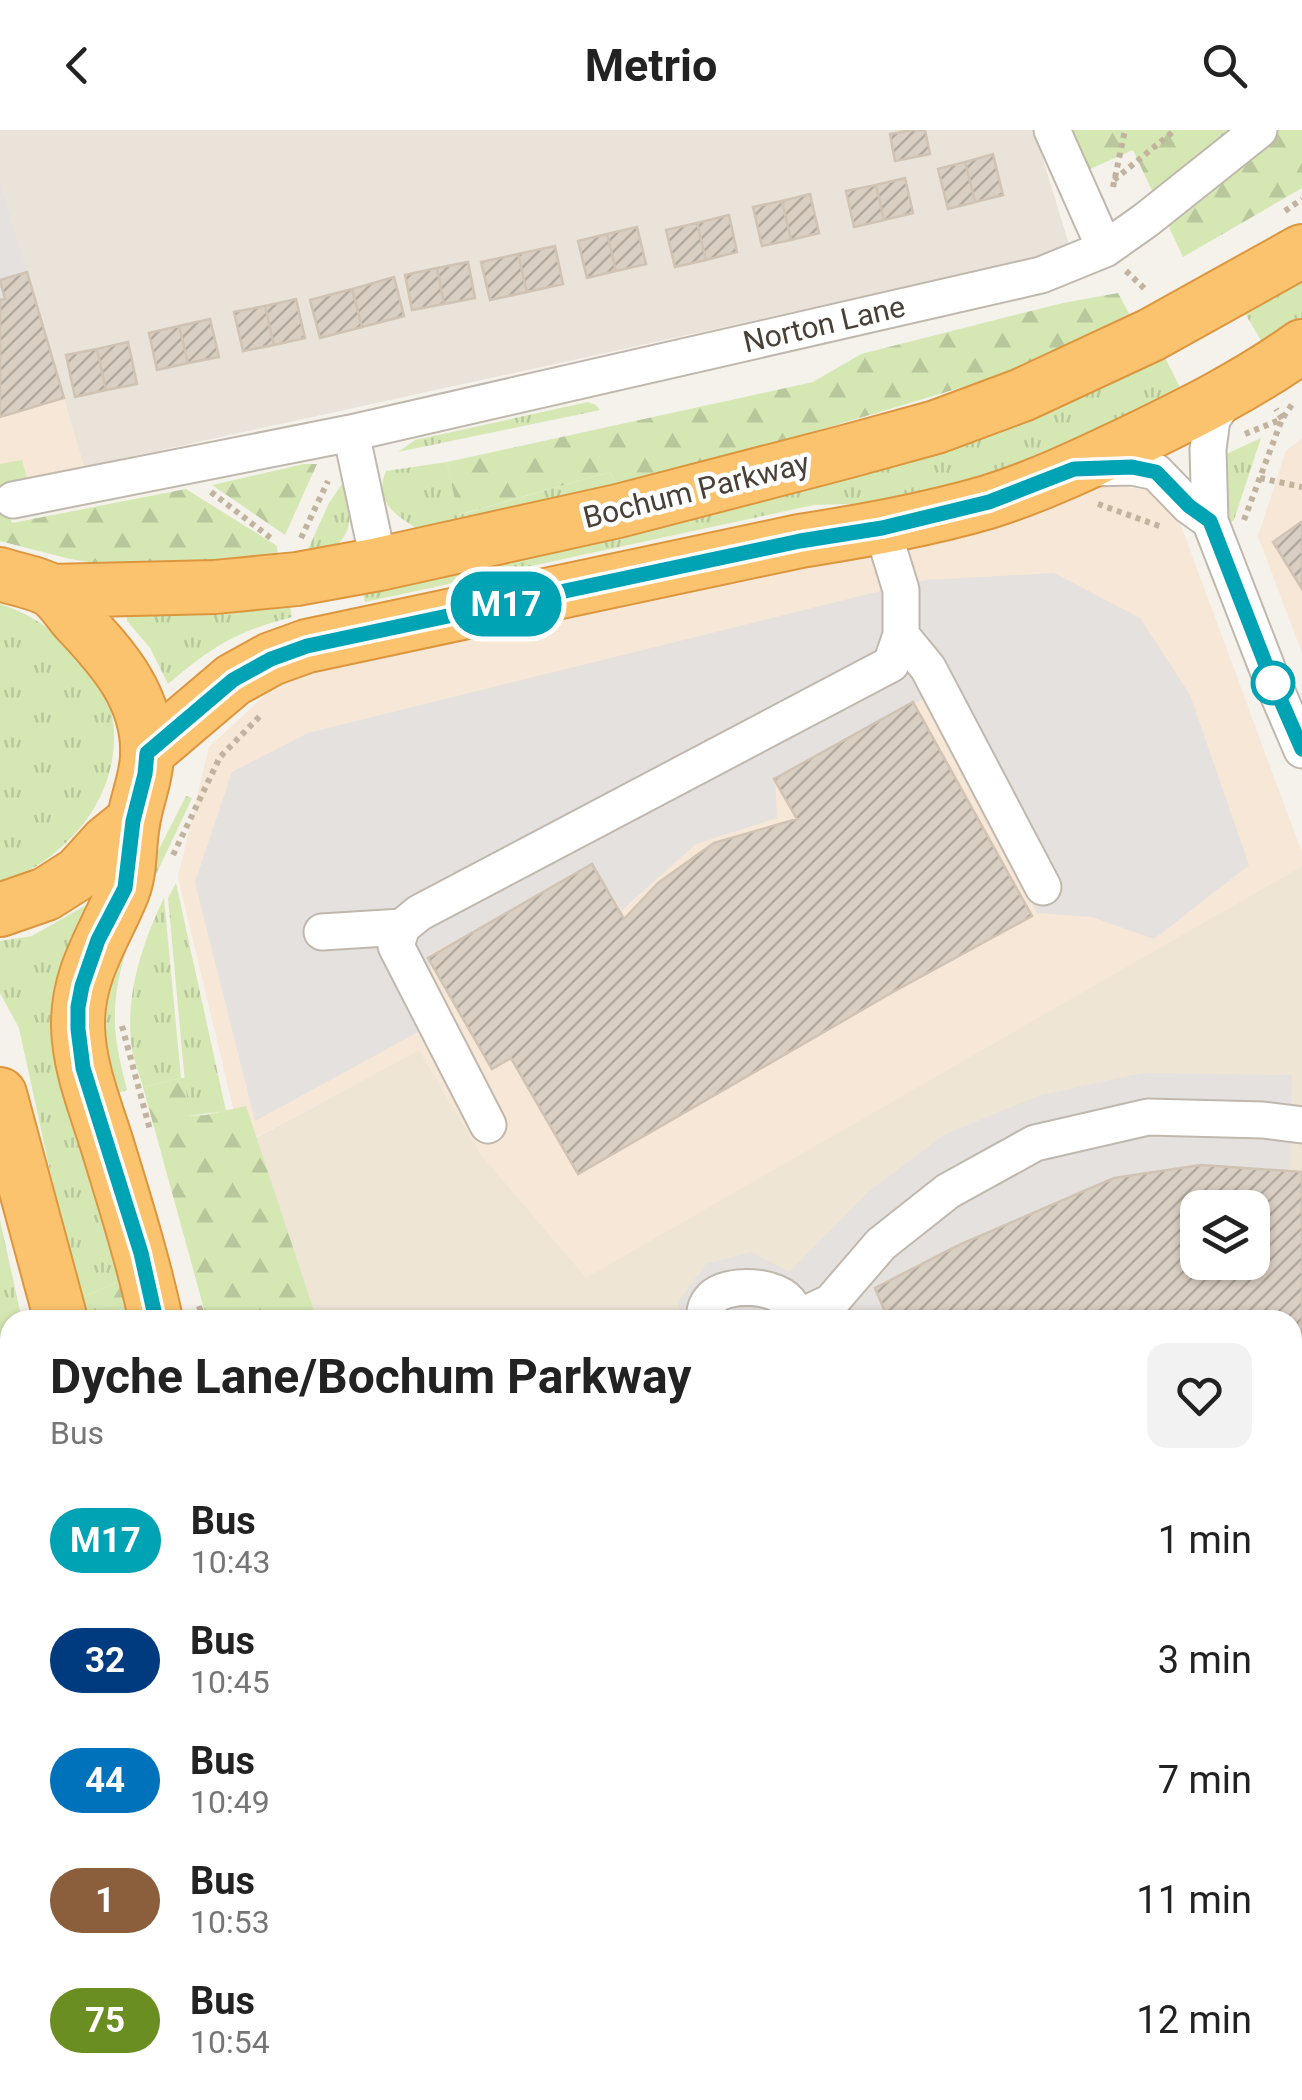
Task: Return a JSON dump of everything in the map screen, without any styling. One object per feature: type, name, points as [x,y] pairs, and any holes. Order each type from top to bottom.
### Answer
[{"type":"highway","name":"Bochum Parkway","points":[[51,591],[215,587],[297,579],[379,564],[618,511],[936,427],[1022,395],[1152,335],[1302,250]]},
{"type":"highway","points":[[147,753],[233,680],[271,659],[307,646],[800,541],[882,528],[989,502],[1074,469],[1234,390],[1302,346]]},
{"type":"highway","points":[[0,574],[51,591],[100,644],[131,686],[142,712],[147,753],[145,774],[133,821],[125,888],[98,940],[82,986],[78,1029],[83,1068],[141,1253],[177,1309]]},
{"type":"highway","points":[[0,910],[46,894],[78,873],[133,821]]},
{"type":"highway","points":[[0,1094],[58,1310]]},
{"type":"street","points":[[1052,130],[1105,250]]},
{"type":"street","name":"Norton Lane","points":[[13,500],[350,433],[1040,275],[1105,250],[1259,130]]},
{"type":"street","points":[[1234,390],[1212,420],[1208,449],[1271,678],[1302,750]]},
{"type":"street","points":[[350,433],[379,564]]},
{"type":"street","points":[[1074,469],[1132,467],[1156,472],[1189,506],[1226,524]]},
{"type":"street","points":[[322,932],[402,927],[436,904],[891,664],[901,635],[901,590],[882,528]]},
{"type":"street","points":[[901,635],[928,668],[1043,886]]},
{"type":"street","points":[[402,927],[396,946],[488,1125]]},
{"type":"street","points":[[814,1310],[831,1302],[881,1244],[948,1191],[1035,1144],[1148,1117],[1302,1125]]},
{"type":"street","points":[[705,1310],[711,1298],[722,1290],[752,1287],[782,1296],[792,1310]]},
{"type":"path","points":[[1114,180],[1175,130]]},
{"type":"path","points":[[1105,250],[1158,302]]},
{"type":"path","points":[[1226,524],[1260,478],[1282,420],[1302,393]]},
{"type":"path","points":[[1208,449],[1282,420]]},
{"type":"path","points":[[301,538],[350,433]]},
{"type":"path","points":[[178,467],[279,544]]},
{"type":"path","points":[[1260,478],[1302,487]]},
{"type":"path","points":[[170,863],[220,757],[267,710]]},
{"type":"path","points":[[120,1016],[154,1143]]},
{"type":"shaded area","points":[[0,130],[1034,130],[1071,251],[84,467],[0,181]]},
{"type":"shaded area","points":[[0,181],[84,467],[0,483]]},
{"type":"shaded area","points":[[0,181],[27,272],[0,280]]},
{"type":"shaded area","points":[[1302,438],[1302,653],[1258,536],[1286,451]]},
{"type":"shaded area","points":[[1082,481],[1169,493],[1302,853],[1302,866],[586,1279],[484,1159],[419,1050],[242,1145],[178,877],[209,747],[285,677]]},
{"type":"shaded area","points":[[1054,573],[1140,618],[1190,695],[1249,865],[1154,939],[1092,917],[1037,913],[926,697],[775,779],[777,818],[696,844],[622,910],[592,864],[429,955],[444,1018],[255,1121],[195,882],[232,772],[308,733],[925,580]]},
{"type":"shaded area","points":[[1302,866],[1302,1310],[257,1310],[232,1151],[419,1050],[482,1156],[586,1278]]},
{"type":"shaded area","points":[[1142,1073],[1292,1075],[1290,1171],[1201,1165],[1114,1178],[875,1288],[884,1310],[680,1310],[678,1302],[706,1264],[751,1252],[789,1272],[868,1192],[944,1135],[1038,1096]]},
{"type":"green space","points":[[1066,130],[1302,130],[1302,188],[1183,257],[1133,150],[1081,173]]},
{"type":"green space","points":[[1302,280],[1302,324],[1265,347],[1241,307]]},
{"type":"green space","points":[[1118,293],[1132,319],[1033,366],[619,490],[610,472],[458,515],[447,462],[813,382],[861,354]]},
{"type":"green space","points":[[1160,348],[1183,393],[1085,437],[992,472],[886,503],[814,505],[365,602],[361,585]]},
{"type":"green space","points":[[588,402],[600,410],[398,452],[415,440]]},
{"type":"green space","points":[[1261,438],[1234,520],[1229,523],[1222,486],[1224,455]]},
{"type":"green space","points":[[22,460],[30,490],[4,496],[12,523],[186,489],[277,546],[278,559],[125,568],[0,541],[0,464]]},
{"type":"green space","points":[[447,462],[459,515],[610,472],[619,490],[418,529],[402,519],[385,499],[382,491],[386,471]]},
{"type":"green space","points":[[317,464],[285,535],[212,485]]},
{"type":"green space","points":[[342,484],[349,516],[347,532],[333,547],[305,556],[329,503]]},
{"type":"green space","points":[[289,601],[292,617],[226,642],[168,684],[150,648],[127,621],[127,612]]},
{"type":"green space","points":[[0,604],[45,626],[94,674],[109,703],[114,744],[105,785],[85,822],[47,859],[0,883]]},
{"type":"green space","points":[[186,796],[192,798],[143,904],[117,987],[115,1024],[127,1090],[118,1093],[104,1038],[104,1001],[155,857]]},
{"type":"green space","points":[[176,883],[226,1111],[188,1116],[168,898]]},
{"type":"green space","points":[[164,898],[181,1078],[143,1087],[132,1047],[131,1004],[143,949]]},
{"type":"green space","points":[[97,899],[67,980],[123,1280],[78,1299],[19,1028],[0,993],[0,941],[32,936]]},
{"type":"green space","points":[[185,1078],[189,1116],[246,1106],[314,1310],[204,1310],[143,1087]]},
{"type":"green space","points":[[0,1220],[20,1310],[0,1310]]},
{"type":"green space","points":[[123,1280],[131,1310],[80,1310],[78,1299]]},
{"type":"building","points":[[925,130],[930,154],[895,161],[890,134]]},
{"type":"building","points":[[993,154],[1003,195],[975,202],[965,162]]},
{"type":"building","points":[[965,162],[975,202],[948,209],[938,169]]},
{"type":"building","points":[[905,178],[913,213],[884,220],[876,185]]},
{"type":"building","points":[[876,185],[884,220],[854,227],[846,191]]},
{"type":"building","points":[[810,194],[819,233],[791,240],[782,201]]},
{"type":"building","points":[[782,201],[791,240],[762,246],[753,207]]},
{"type":"building","points":[[729,215],[737,252],[706,260],[697,223]]},
{"type":"building","points":[[697,223],[706,260],[675,267],[666,230]]},
{"type":"building","points":[[637,227],[646,264],[616,271],[607,234]]},
{"type":"building","points":[[607,234],[616,271],[587,278],[578,241]]},
{"type":"building","points":[[555,246],[563,284],[527,292],[518,254]]},
{"type":"building","points":[[518,254],[527,292],[490,300],[481,262]]},
{"type":"building","points":[[468,262],[475,298],[444,304],[437,268]]},
{"type":"building","points":[[437,268],[444,304],[412,310],[405,275]]},
{"type":"building","points":[[27,272],[64,398],[0,417],[0,300],[5,299],[0,280]]},
{"type":"building","points":[[394,277],[404,316],[362,327],[352,289]]},
{"type":"building","points":[[352,289],[362,327],[320,338],[310,300]]},
{"type":"building","points":[[296,299],[305,338],[274,345],[265,306]]},
{"type":"building","points":[[265,306],[274,345],[243,351],[234,312]]},
{"type":"building","points":[[210,319],[219,357],[188,363],[179,326]]},
{"type":"building","points":[[179,326],[188,363],[157,370],[149,333]]},
{"type":"building","points":[[128,342],[137,384],[106,390],[97,349]]},
{"type":"building","points":[[97,349],[106,390],[75,397],[66,355]]},
{"type":"building","points":[[1302,524],[1302,589],[1273,542]]},
{"type":"building","points":[[913,702],[1032,916],[578,1174],[511,1058],[492,1069],[428,958],[592,864],[624,919],[658,883],[714,843],[797,819],[774,779]]},
{"type":"building","points":[[1201,1165],[1302,1172],[1302,1310],[884,1310],[875,1288],[959,1245],[1114,1178]]},
{"type":"bus line","name":"M17","points":[[154,1310],[141,1253],[83,1068],[78,1007],[98,940],[125,888],[147,753],[233,680],[271,659],[307,646],[800,541],[882,528],[989,502],[1074,469],[1132,467],[1156,472],[1189,506],[1210,521],[1302,749]]}]
